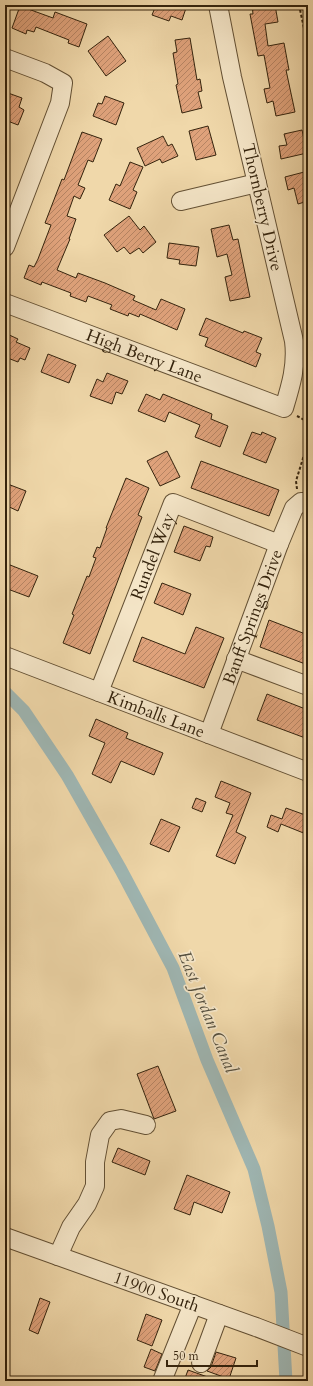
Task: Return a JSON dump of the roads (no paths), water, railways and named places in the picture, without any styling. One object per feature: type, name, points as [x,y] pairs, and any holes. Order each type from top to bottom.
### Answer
[{"type":"street","name":"Thornberry Drive","points":[[218,5],[232,77],[294,341],[295,367],[284,408]]},
{"type":"street","points":[[5,58],[45,73],[63,83],[60,103],[5,247]]},
{"type":"street","points":[[180,201],[257,184]]},
{"type":"street","name":"High Berry Lane","points":[[5,302],[284,408]]},
{"type":"street","name":"Banff Springs Drive","points":[[209,734],[279,544],[294,508],[304,502]]},
{"type":"street","name":"Rundel Way","points":[[99,692],[173,503],[279,544]]},
{"type":"street","name":"Kimballs Lane","points":[[5,656],[308,772]]},
{"type":"street","points":[[236,659],[308,686]]},
{"type":"street","points":[[58,1256],[71,1227],[87,1204],[95,1186],[95,1162],[100,1135],[110,1121],[121,1119],[146,1125]]},
{"type":"street","name":"11900 South","points":[[5,1238],[193,1304],[308,1347]]},
{"type":"street","points":[[162,1381],[193,1304]]},
{"type":"street","points":[[201,1363],[219,1314]]},
{"type":"waterway","name":"East Jordan Canal","points":[[5,692],[24,711],[67,775],[121,870],[173,968],[207,1060],[254,1169],[268,1226],[281,1292],[286,1381]]}]
